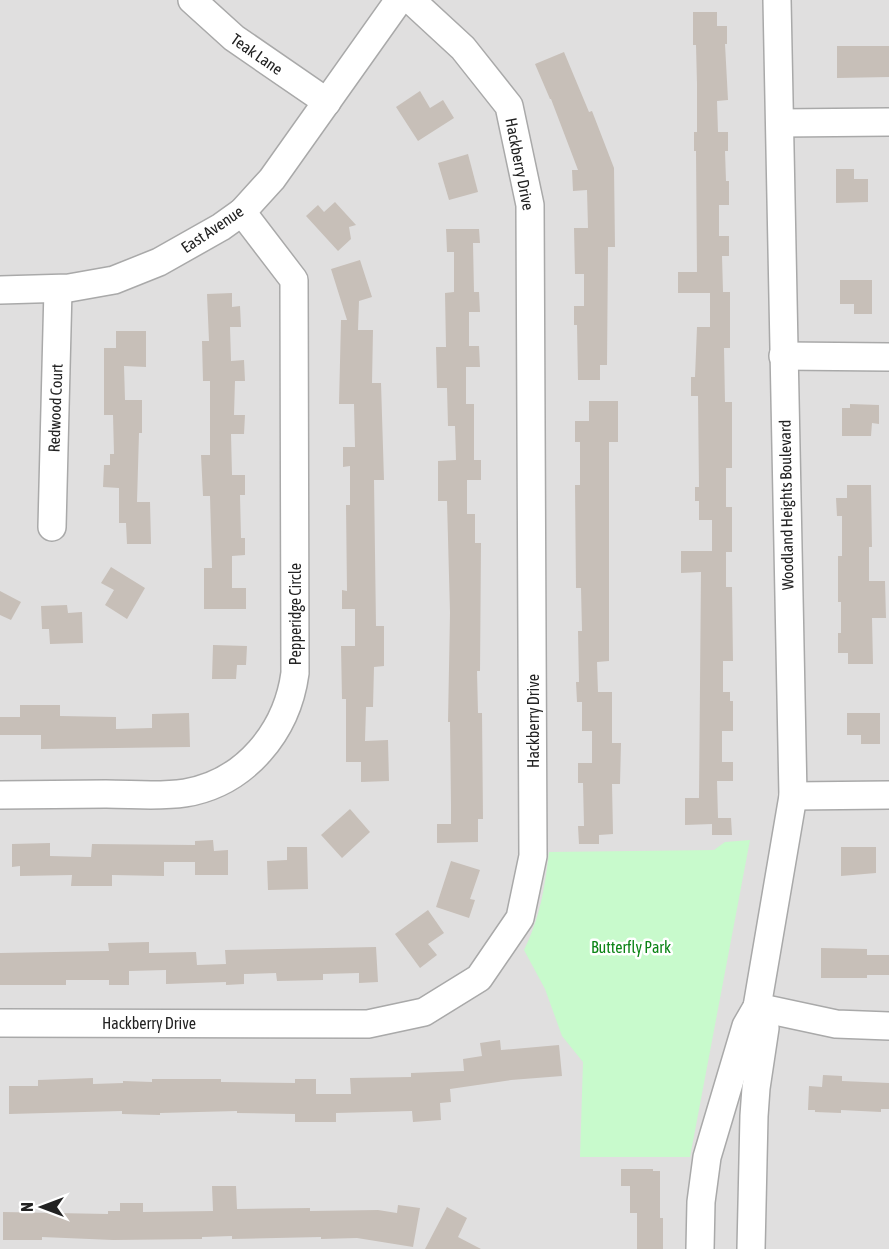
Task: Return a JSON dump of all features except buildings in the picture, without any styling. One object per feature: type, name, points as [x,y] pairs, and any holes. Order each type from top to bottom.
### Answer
[{"type":"street","name":"Teak Lane","points":[[192,0],[229,34],[327,102]]},
{"type":"street","name":"East Avenue","points":[[0,290],[58,289],[101,283],[136,272],[192,244],[242,212],[283,165],[399,0]]},
{"type":"street","name":"Hackberry Drive","points":[[0,1023],[368,1024],[424,1012],[479,978],[520,918],[534,856],[530,205],[509,106],[463,48],[411,0]]},
{"type":"street","name":"Woodland Heights Boulevard","points":[[700,1249],[701,1202],[707,1157],[746,1026],[757,1007],[793,796],[777,0]]},
{"type":"street","points":[[780,123],[889,122]]},
{"type":"street","name":"Pepperidge Circle","points":[[0,795],[173,794],[208,787],[249,764],[271,739],[285,712],[295,673],[294,280],[242,212]]},
{"type":"street","name":"Redwood Court","points":[[52,527],[58,289]]},
{"type":"street","points":[[783,356],[889,357]]},
{"type":"street","points":[[793,796],[889,795]]},
{"type":"street","name":"Woodland Heights Boulevard","points":[[751,1249],[754,1116],[765,1028],[757,1007]]},
{"type":"street","points":[[757,1007],[836,1024],[889,1026]]},
{"type":"shaded area","points":[[0,0],[889,0],[889,1249],[0,1249]]},
{"type":"green space","name":"Butterfly Park","points":[[750,840],[690,1157],[580,1157],[583,1062],[562,1036],[545,989],[524,950],[541,902],[549,852],[714,850],[725,842]]}]
